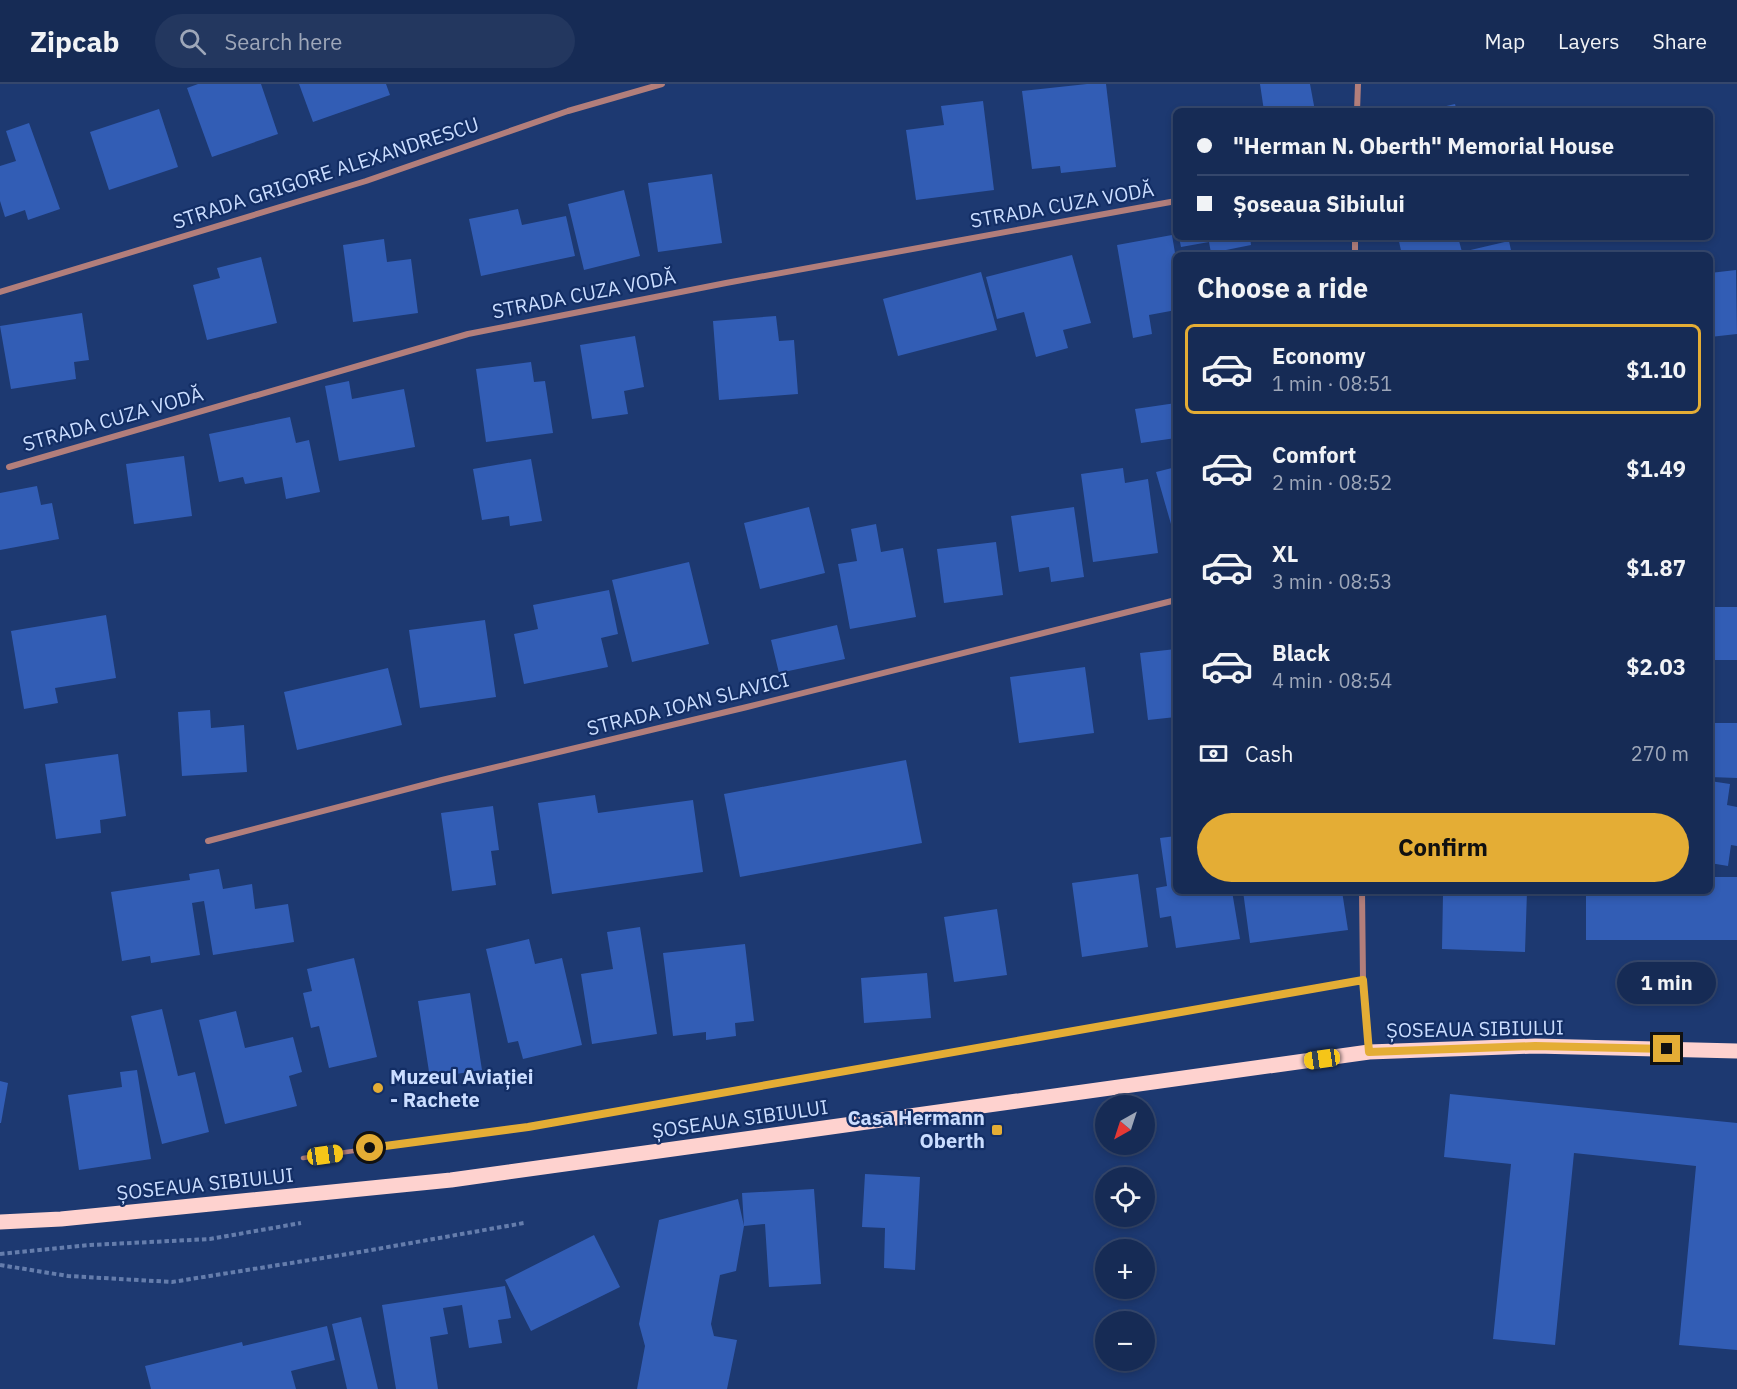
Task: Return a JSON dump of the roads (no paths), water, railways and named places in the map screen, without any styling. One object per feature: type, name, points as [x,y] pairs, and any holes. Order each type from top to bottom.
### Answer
[{"type":"main road","name":"ȘOSEAUA SIBIULUI","points":[[0,1222],[62,1219],[452,1180],[1369,1052],[1535,1046],[1737,1051]]},
{"type":"street","name":"STRADA GRIGORE ALEXANDRESCU","points":[[0,292],[366,181],[568,111],[662,84]]},
{"type":"street","points":[[1357,108],[1358,84]]},
{"type":"street","name":"STRADA CUZA VODĂ","points":[[9,467],[468,334],[726,283],[1173,202]]},
{"type":"street","name":"STRADA IOAN SLAVICI","points":[[208,841],[442,780],[1173,601]]},
{"type":"street","points":[[1362,894],[1363,980],[1369,1052]]},
{"type":"lane","points":[[303,1158],[528,1127],[1363,980]]},
{"type":"place","name":"Muzeul Aviației - Rachete","points":[[378,1088]]},
{"type":"place","name":"Casa Hermann Oberth","points":[[997,1130]]}]
